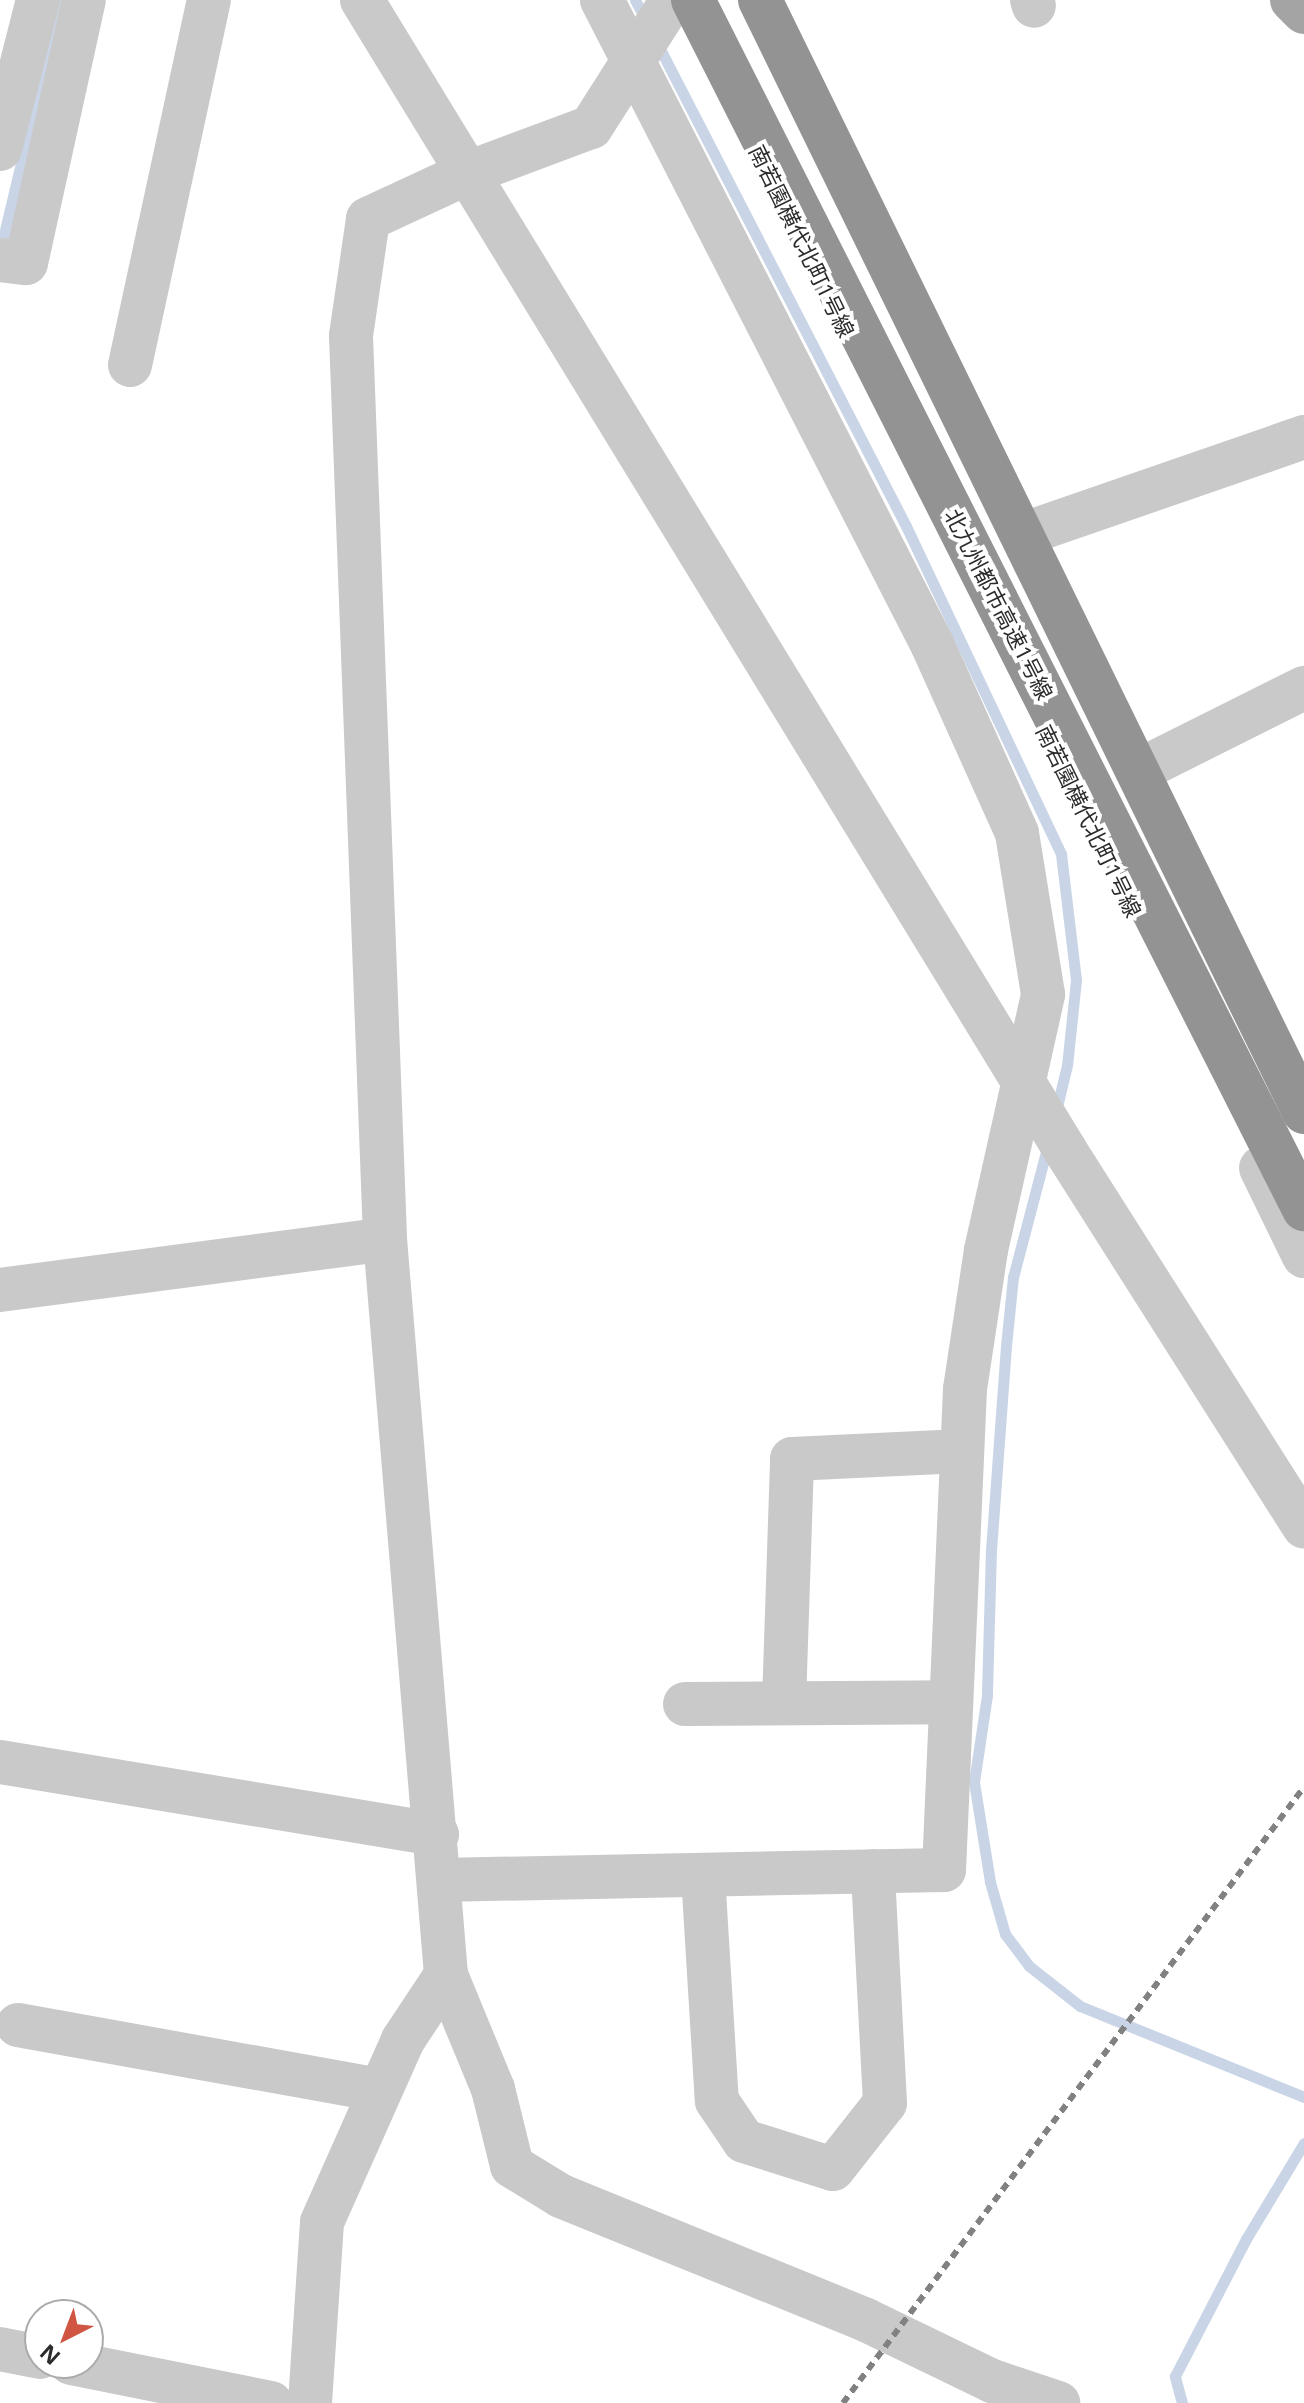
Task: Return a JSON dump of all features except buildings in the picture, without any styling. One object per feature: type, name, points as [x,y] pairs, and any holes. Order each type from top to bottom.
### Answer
[{"type":"highway","name":"北九州都市高速1号線","points":[[693,0],[1304,1209]]},
{"type":"highway","points":[[760,0],[1304,1112]]},
{"type":"main road","points":[[1292,0],[1304,12]]},
{"type":"street","points":[[130,365],[209,0]]},
{"type":"street","points":[[362,0],[465,174],[1021,1077],[1304,1526]]},
{"type":"street","points":[[440,1880],[944,1870],[965,1389],[986,1250],[1021,1077],[1043,994],[1017,833],[932,644],[602,0]]},
{"type":"street","points":[[672,0],[591,127],[465,174],[368,219],[351,336],[385,1239],[437,1834],[446,1975],[493,2089],[512,2166],[561,2196],[866,2320],[984,2392],[1058,2403]]},
{"type":"street","name":"南若園横代北町1号線","points":[[683,0],[1304,1256]]},
{"type":"street","points":[[778,0],[1027,533],[1304,1089]]},
{"type":"street","points":[[0,149],[36,5],[82,11],[26,263],[0,260]]},
{"type":"street","points":[[1027,533],[1304,437]]},
{"type":"street","points":[[1144,768],[1304,688]]},
{"type":"street","points":[[0,1290],[385,1239]]},
{"type":"street","points":[[784,1703],[792,1459],[962,1451]]},
{"type":"street","points":[[685,1704],[951,1702]]},
{"type":"street","points":[[0,1762],[437,1834]]},
{"type":"street","points":[[703,1875],[717,2101],[744,2141],[833,2169],[885,2103],[873,1871]]},
{"type":"street","points":[[310,2403],[322,2222],[403,2040],[446,1975]]},
{"type":"street","points":[[18,2025],[380,2090]]},
{"type":"street","points":[[0,2349],[24,2354]]},
{"type":"street","points":[[104,2370],[271,2403]]},
{"type":"waterway","points":[[0,251],[60,0]]},
{"type":"waterway","points":[[635,0],[646,20]]},
{"type":"waterway","points":[[657,43],[906,526],[1061,854],[1076,980],[1067,1065],[1056,1111]]},
{"type":"waterway","points":[[1048,1144],[1013,1277],[1006,1346],[991,1549],[987,1695],[974,1782],[990,1882],[1005,1934],[1029,1966],[1080,2006],[1304,2097]]},
{"type":"waterway","points":[[1182,2403],[1175,2376],[1246,2239],[1304,2143]]},
{"type":"railway","points":[[843,2403],[1304,1787]]}]
